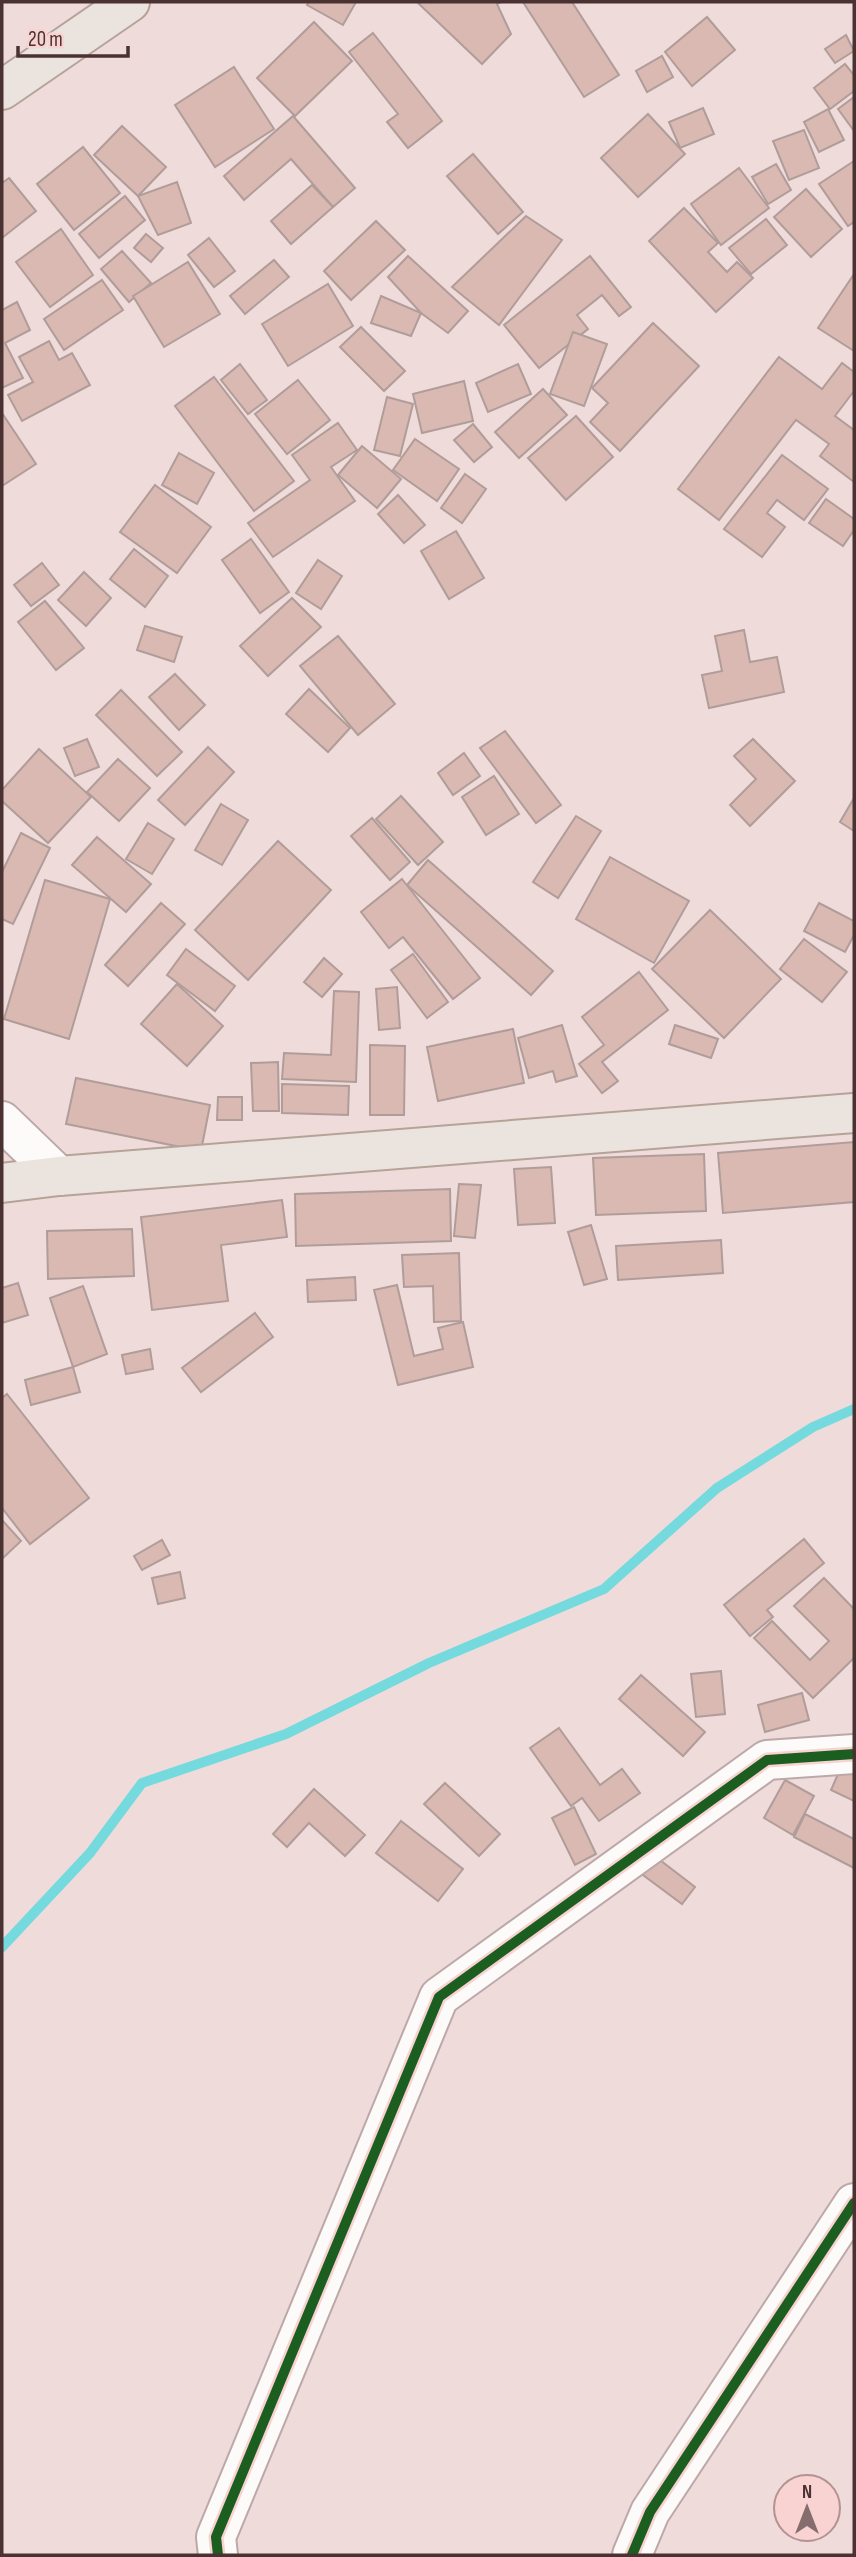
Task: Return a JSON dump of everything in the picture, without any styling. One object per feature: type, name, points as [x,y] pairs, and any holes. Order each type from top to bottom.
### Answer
[{"type":"main road","points":[[2,90],[130,2]]},
{"type":"main road","points":[[2,1183],[59,1176],[854,1113]]},
{"type":"street","points":[[2,1121],[59,1176]]},
{"type":"street","points":[[218,2555],[216,2537],[439,1997],[767,1760],[854,1754]]},
{"type":"street","points":[[632,2555],[650,2512],[854,2203]]},
{"type":"building","points":[[309,2],[356,2],[343,25],[307,5]]},
{"type":"building","points":[[417,2],[501,2],[497,4],[511,34],[482,64]]},
{"type":"building","points":[[523,2],[572,2],[619,75],[584,97]]},
{"type":"building","points":[[707,17],[735,50],[692,86],[665,52]]},
{"type":"building","points":[[314,22],[352,61],[295,116],[257,78]]},
{"type":"building","points":[[373,33],[442,121],[408,148],[387,122],[398,114],[349,52]]},
{"type":"building","points":[[846,35],[854,51],[835,63],[825,49]]},
{"type":"building","points":[[662,56],[673,77],[647,92],[636,71]]},
{"type":"building","points":[[845,64],[854,75],[854,91],[830,109],[814,88]]},
{"type":"building","points":[[234,67],[274,129],[215,167],[175,105]]},
{"type":"building","points":[[854,97],[854,131],[838,109]]},
{"type":"building","points":[[703,108],[714,134],[680,148],[669,122]]},
{"type":"building","points":[[828,109],[844,140],[819,152],[804,122]]},
{"type":"building","points":[[648,114],[685,154],[638,197],[601,158]]},
{"type":"building","points":[[293,116],[355,188],[333,207],[291,159],[244,200],[224,176]]},
{"type":"building","points":[[122,126],[166,167],[138,196],[94,155]]},
{"type":"building","points":[[804,130],[819,168],[789,180],[773,141]]},
{"type":"building","points":[[83,147],[120,193],[74,230],[37,184]]},
{"type":"building","points":[[473,154],[523,212],[498,234],[447,176]]},
{"type":"building","points":[[854,161],[854,222],[848,226],[819,184]]},
{"type":"building","points":[[776,164],[791,190],[768,204],[752,177]]},
{"type":"building","points":[[739,168],[769,208],[721,245],[691,204]]},
{"type":"building","points":[[9,178],[36,211],[2,238],[2,183]]},
{"type":"building","points":[[177,182],[191,223],[158,235],[138,196]]},
{"type":"building","points":[[312,185],[333,207],[291,244],[271,221]]},
{"type":"building","points":[[806,189],[842,229],[811,257],[774,217]]},
{"type":"building","points":[[125,196],[145,220],[99,258],[79,234]]},
{"type":"building","points":[[684,208],[718,243],[708,252],[727,272],[737,262],[753,278],[716,312],[649,241]]},
{"type":"building","points":[[526,216],[562,240],[499,325],[452,287]]},
{"type":"building","points":[[766,219],[787,245],[751,274],[729,248]]},
{"type":"building","points":[[376,221],[405,250],[351,300],[324,271]]},
{"type":"building","points":[[61,229],[93,275],[50,307],[16,262]]},
{"type":"building","points":[[146,234],[163,248],[151,262],[134,248]]},
{"type":"building","points":[[209,238],[235,271],[214,287],[188,255]]},
{"type":"building","points":[[122,251],[151,283],[129,302],[101,269]]},
{"type":"building","points":[[408,256],[468,311],[448,333],[421,313],[388,277]]},
{"type":"building","points":[[590,256],[631,307],[619,316],[602,295],[577,315],[588,329],[539,368],[504,325]]},
{"type":"building","points":[[274,260],[289,277],[245,314],[230,296]]},
{"type":"building","points":[[188,262],[220,314],[164,347],[133,296]]},
{"type":"building","points":[[854,274],[854,351],[818,328]]},
{"type":"building","points":[[102,280],[123,310],[64,350],[44,319]]},
{"type":"building","points":[[328,284],[353,326],[288,366],[262,324]]},
{"type":"building","points":[[381,296],[421,313],[411,336],[371,323]]},
{"type":"building","points":[[17,302],[30,330],[5,343],[23,378],[2,388],[2,310]]},
{"type":"building","points":[[653,323],[699,366],[620,451],[590,422],[608,403],[592,388]]},
{"type":"building","points":[[361,327],[405,371],[384,391],[340,347]]},
{"type":"building","points":[[573,332],[607,344],[584,406],[550,394]]},
{"type":"building","points":[[49,341],[59,360],[72,353],[90,385],[22,421],[8,395],[33,382],[19,357]]},
{"type":"building","points":[[779,357],[822,389],[842,363],[854,372],[854,391],[835,416],[854,430],[854,482],[820,456],[829,444],[796,420],[719,520],[678,489]]},
{"type":"building","points":[[240,364],[267,400],[248,414],[221,380]]},
{"type":"building","points":[[518,364],[531,394],[488,412],[476,383]]},
{"type":"building","points":[[214,377],[294,481],[254,511],[175,406]]},
{"type":"building","points":[[298,380],[330,420],[287,454],[255,414]]},
{"type":"building","points":[[464,381],[473,421],[422,433],[413,394]]},
{"type":"building","points":[[543,389],[567,415],[519,458],[495,432]]},
{"type":"building","points":[[387,397],[413,404],[400,456],[374,450]]},
{"type":"building","points":[[2,413],[36,464],[2,486]]},
{"type":"building","points":[[576,416],[613,457],[566,500],[528,458]]},
{"type":"building","points":[[338,423],[357,450],[331,467],[355,501],[273,557],[248,523],[310,480],[292,455]]},
{"type":"building","points":[[473,424],[492,447],[474,462],[454,440]]},
{"type":"building","points":[[415,439],[459,469],[437,501],[393,470]]},
{"type":"building","points":[[362,446],[401,479],[377,508],[338,475]]},
{"type":"building","points":[[179,453],[214,473],[197,504],[162,485]]},
{"type":"building","points":[[782,455],[828,489],[804,520],[777,500],[767,513],[785,527],[762,557],[724,529]]},
{"type":"building","points":[[465,474],[486,489],[462,523],[441,508]]},
{"type":"building","points":[[155,485],[211,527],[177,573],[120,532]]},
{"type":"building","points":[[398,495],[425,525],[404,543],[378,514]]},
{"type":"building","points":[[826,499],[854,519],[854,530],[843,546],[809,523]]},
{"type":"building","points":[[456,531],[484,578],[449,599],[421,551]]},
{"type":"building","points":[[251,539],[289,592],[260,613],[222,560]]},
{"type":"building","points":[[134,549],[168,576],[145,607],[110,579]]},
{"type":"building","points":[[318,560],[342,576],[321,609],[296,593]]},
{"type":"building","points":[[42,563],[59,585],[31,606],[14,585]]},
{"type":"building","points":[[84,572],[111,598],[86,626],[58,600]]},
{"type":"building","points":[[292,598],[321,627],[268,676],[240,646]]},
{"type":"building","points":[[45,601],[84,648],[56,670],[18,622]]},
{"type":"building","points":[[145,626],[182,637],[174,662],[137,650]]},
{"type":"building","points":[[744,630],[750,662],[777,657],[784,692],[709,708],[702,675],[722,671],[715,636]]},
{"type":"building","points":[[338,636],[395,704],[358,735],[300,666]]},
{"type":"building","points":[[175,674],[205,705],[179,730],[149,697]]},
{"type":"building","points":[[309,689],[350,728],[328,752],[286,714]]},
{"type":"building","points":[[121,690],[182,752],[157,776],[96,715]]},
{"type":"building","points":[[505,731],[561,805],[536,823],[480,748]]},
{"type":"building","points":[[87,739],[99,767],[75,776],[64,748]]},
{"type":"building","points":[[753,739],[795,781],[750,826],[730,805],[756,779],[734,756]]},
{"type":"building","points":[[208,747],[234,772],[185,825],[158,800]]},
{"type":"building","points":[[39,749],[91,797],[48,843],[2,801],[2,790]]},
{"type":"building","points":[[464,753],[480,776],[453,795],[438,773]]},
{"type":"building","points":[[118,759],[150,788],[119,821],[87,792]]},
{"type":"building","points":[[494,776],[519,814],[486,835],[462,797]]},
{"type":"building","points":[[401,796],[443,842],[418,865],[376,819]]},
{"type":"building","points":[[854,798],[854,831],[840,822]]},
{"type":"building","points":[[221,804],[248,820],[222,865],[195,850]]},
{"type":"building","points":[[576,816],[601,831],[558,898],[533,882]]},
{"type":"building","points":[[372,818],[410,862],[390,880],[351,836]]},
{"type":"building","points":[[148,823],[174,839],[152,874],[126,859]]},
{"type":"building","points":[[21,833],[50,848],[13,924],[2,919],[2,872]]},
{"type":"building","points":[[97,837],[151,884],[126,912],[72,865]]},
{"type":"building","points":[[278,841],[331,890],[248,980],[195,930]]},
{"type":"building","points":[[610,857],[689,901],[654,963],[576,919]]},
{"type":"building","points":[[428,860],[553,971],[531,995],[407,885]]},
{"type":"building","points":[[402,879],[480,978],[453,999],[403,937],[389,948],[361,912]]},
{"type":"building","points":[[45,880],[110,899],[69,1039],[4,1019]]},
{"type":"building","points":[[161,903],[185,924],[128,986],[105,965]]},
{"type":"building","points":[[819,903],[854,921],[854,935],[845,952],[804,931]]},
{"type":"building","points":[[710,910],[781,979],[724,1038],[652,969]]},
{"type":"building","points":[[804,939],[847,972],[822,1002],[780,969]]},
{"type":"building","points":[[186,949],[235,986],[215,1011],[167,975]]},
{"type":"building","points":[[413,954],[448,1002],[427,1018],[391,970]]},
{"type":"building","points":[[324,958],[342,974],[322,997],[304,982]]},
{"type":"building","points":[[639,972],[668,1010],[602,1062],[618,1081],[602,1093],[579,1064],[604,1045],[582,1017]]},
{"type":"building","points":[[177,984],[223,1026],[187,1066],[141,1024]]},
{"type":"building","points":[[397,987],[400,1028],[379,1030],[376,989]]},
{"type":"building","points":[[334,991],[359,992],[356,1082],[282,1079],[284,1053],[331,1055]]},
{"type":"building","points":[[562,1025],[577,1076],[556,1082],[553,1071],[529,1078],[518,1038]]},
{"type":"building","points":[[675,1025],[718,1039],[711,1058],[669,1044]]},
{"type":"building","points":[[513,1029],[524,1083],[438,1101],[427,1047]]},
{"type":"building","points":[[370,1045],[405,1046],[404,1115],[370,1115]]},
{"type":"building","points":[[278,1062],[279,1111],[253,1111],[251,1063]]},
{"type":"building","points":[[76,1078],[210,1105],[201,1151],[66,1124]]},
{"type":"building","points":[[282,1084],[349,1086],[348,1115],[282,1113]]},
{"type":"building","points":[[218,1097],[242,1097],[242,1120],[217,1120]]},
{"type":"building","points":[[854,1142],[854,1202],[723,1213],[718,1153]]},
{"type":"building","points":[[704,1154],[706,1211],[596,1215],[593,1158]]},
{"type":"building","points":[[551,1167],[555,1223],[518,1225],[514,1169]]},
{"type":"building","points":[[459,1184],[481,1185],[475,1238],[454,1236]]},
{"type":"building","points":[[450,1189],[451,1241],[296,1246],[295,1194]]},
{"type":"building","points":[[282,1200],[287,1237],[221,1245],[228,1301],[152,1310],[141,1217]]},
{"type":"building","points":[[591,1225],[607,1279],[584,1285],[568,1232]]},
{"type":"building","points":[[132,1229],[134,1276],[48,1279],[47,1231]]},
{"type":"building","points":[[721,1240],[723,1273],[618,1280],[616,1246]]},
{"type":"building","points":[[459,1253],[461,1321],[434,1322],[433,1286],[404,1287],[402,1255]]},
{"type":"building","points":[[355,1277],[356,1300],[308,1302],[307,1280]]},
{"type":"building","points":[[18,1283],[28,1315],[2,1323],[2,1288]]},
{"type":"building","points":[[397,1285],[414,1356],[443,1349],[438,1328],[463,1322],[473,1367],[398,1385],[374,1290]]},
{"type":"building","points":[[83,1286],[107,1354],[73,1367],[50,1298]]},
{"type":"building","points":[[255,1313],[273,1337],[201,1392],[182,1368]]},
{"type":"building","points":[[150,1349],[153,1369],[126,1374],[122,1355]]},
{"type":"building","points":[[73,1367],[80,1392],[31,1405],[25,1380]]},
{"type":"building","points":[[7,1394],[89,1498],[30,1544],[2,1508],[2,1398]]},
{"type":"building","points":[[2,1520],[21,1541],[2,1559]]},
{"type":"building","points":[[804,1539],[824,1563],[767,1610],[773,1617],[750,1636],[724,1605]]},
{"type":"building","points":[[162,1540],[170,1555],[142,1570],[134,1556]]},
{"type":"building","points":[[180,1572],[185,1598],[158,1604],[152,1578]]},
{"type":"building","points":[[824,1578],[854,1609],[854,1658],[813,1698],[754,1638],[772,1621],[810,1660],[829,1641],[794,1606]]},
{"type":"building","points":[[721,1671],[725,1714],[696,1717],[691,1674]]},
{"type":"building","points":[[641,1675],[705,1732],[683,1756],[619,1699]]},
{"type":"building","points":[[802,1693],[809,1720],[765,1732],[758,1705]]},
{"type":"building","points":[[559,1728],[600,1785],[622,1769],[640,1793],[599,1821],[582,1798],[571,1806],[530,1748]]},
{"type":"building","points":[[842,1765],[854,1771],[854,1801],[831,1790]]},
{"type":"building","points":[[785,1780],[814,1796],[793,1835],[764,1818]]},
{"type":"building","points":[[445,1783],[500,1834],[479,1856],[424,1804]]},
{"type":"building","points":[[314,1789],[365,1835],[345,1856],[309,1823],[287,1847],[273,1834]]},
{"type":"building","points":[[574,1807],[596,1854],[575,1865],[552,1818]]},
{"type":"building","points":[[805,1814],[854,1839],[854,1868],[794,1837]]},
{"type":"building","points":[[401,1821],[463,1869],[438,1901],[376,1853]]},
{"type":"building","points":[[656,1857],[695,1887],[682,1904],[643,1875]]},
{"type":"waterway","points":[[2,1947],[90,1853],[142,1783],[286,1734],[429,1663],[604,1589],[717,1488],[813,1427],[854,1409]]},
{"type":"cycle path","points":[[218,2555],[216,2537],[439,1997],[767,1760],[854,1754]]},
{"type":"cycle path","points":[[632,2555],[650,2512],[854,2203]]}]
